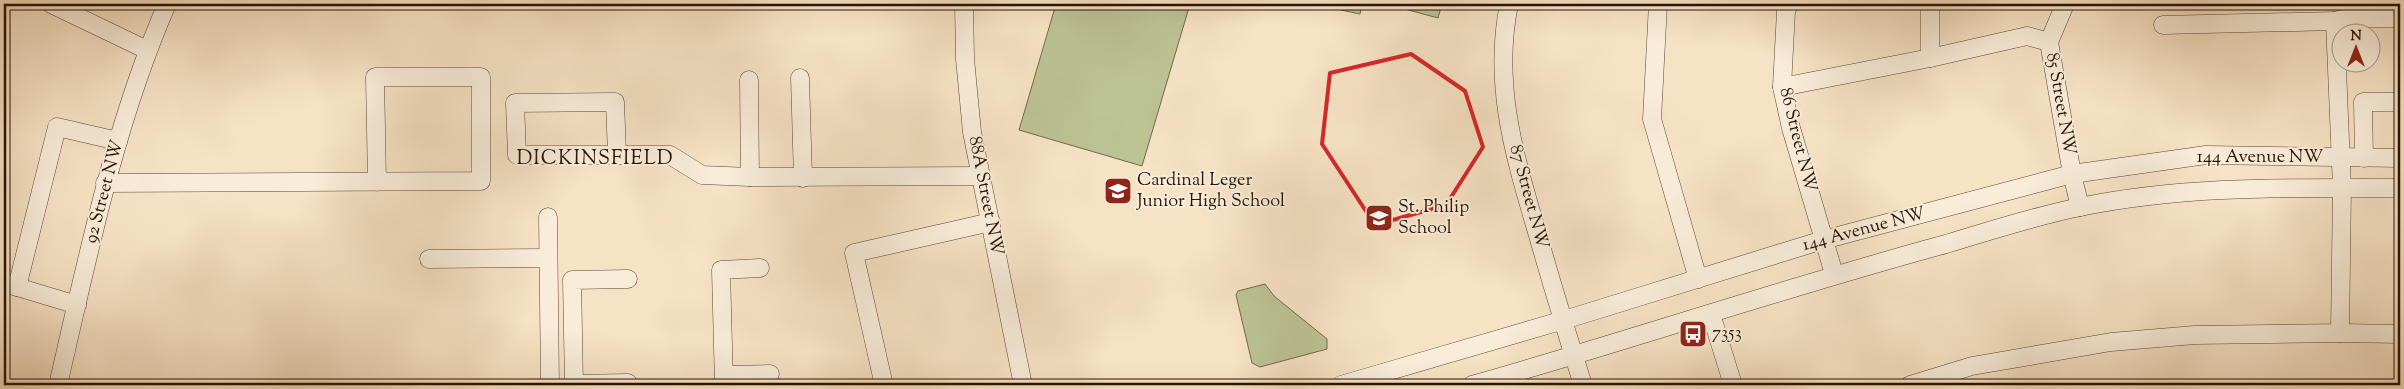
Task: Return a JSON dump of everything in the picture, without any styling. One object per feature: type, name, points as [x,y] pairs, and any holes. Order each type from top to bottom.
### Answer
[{"type":"street","points":[[51,4],[147,50]]},
{"type":"street","name":"92 Street NW","points":[[58,385],[105,183],[147,50],[167,4]]},
{"type":"street","name":"88A Street NW","points":[[964,4],[965,59],[972,132],[1023,385]]},
{"type":"street","name":"87 Street NW","points":[[1510,4],[1506,21],[1504,98],[1515,157],[1583,385]]},
{"type":"street","points":[[1658,4],[1652,119],[1698,279]]},
{"type":"street","name":"86 Street NW","points":[[1789,4],[1786,11],[1782,87],[1791,128],[1834,274]]},
{"type":"street","points":[[1930,4],[1930,58]]},
{"type":"street","name":"85 Street NW","points":[[2065,4],[2049,42],[2072,174],[2080,207]]},
{"type":"street","points":[[2163,25],[2335,21],[2347,18],[2400,18]]},
{"type":"street","points":[[2335,21],[2342,188],[2340,333]]},
{"type":"street","points":[[1782,87],[1930,58],[2027,36],[2049,42]]},
{"type":"street","points":[[105,183],[378,182],[481,181],[481,77],[375,77],[378,182]]},
{"type":"street","points":[[800,78],[803,178]]},
{"type":"street","points":[[749,80],[750,178]]},
{"type":"street","points":[[617,154],[615,102],[515,103],[517,155],[617,154],[670,156],[702,175],[750,178],[981,176]]},
{"type":"street","points":[[2338,102],[2400,102]]},
{"type":"street","points":[[2364,102],[2364,158]]},
{"type":"street","points":[[77,305],[10,285],[58,127],[118,142]]},
{"type":"street","name":"144 Avenue NW","points":[[1341,385],[1564,320],[1823,240],[2072,174],[2206,155],[2400,158]]},
{"type":"street","name":"144 Avenue NW","points":[[1472,385],[1711,314],[1834,274],[2080,207],[2147,196],[2228,189],[2400,188]]},
{"type":"street","points":[[548,217],[550,385]]},
{"type":"street","points":[[883,381],[854,252],[991,222]]},
{"type":"street","points":[[429,259],[548,258]]},
{"type":"street","points":[[760,268],[720,270],[724,380],[770,374]]},
{"type":"street","points":[[628,279],[572,280],[574,385],[628,383]]},
{"type":"street","points":[[1711,314],[1733,385]]},
{"type":"street","points":[[1910,385],[1972,366],[2112,342],[2195,335],[2400,334]]},
{"type":"highlighted area","points":[[1411,54],[1465,91],[1483,147],[1446,205],[1375,225],[1322,144],[1330,73]]},
{"type":"green space","points":[[1000,4],[1043,4],[1042,9]]},
{"type":"green space","points":[[1056,4],[1190,4],[1142,166],[1019,130]]},
{"type":"green space","points":[[1313,4],[1362,4],[1360,14]]},
{"type":"green space","points":[[1402,4],[1442,4],[1438,18],[1401,8]]},
{"type":"green space","points":[[1265,284],[1274,296],[1327,339],[1327,349],[1260,367],[1252,363],[1236,295],[1238,291]]},
{"type":"place","name":"Cardinal Leger Junior High School","points":[[1118,191]]},
{"type":"place","name":"St. Philip School","points":[[1379,218]]},
{"type":"place","name":"7353","points":[[1693,334]]},
{"type":"district","name":"DICKINSFIELD","points":[[595,159]]}]
